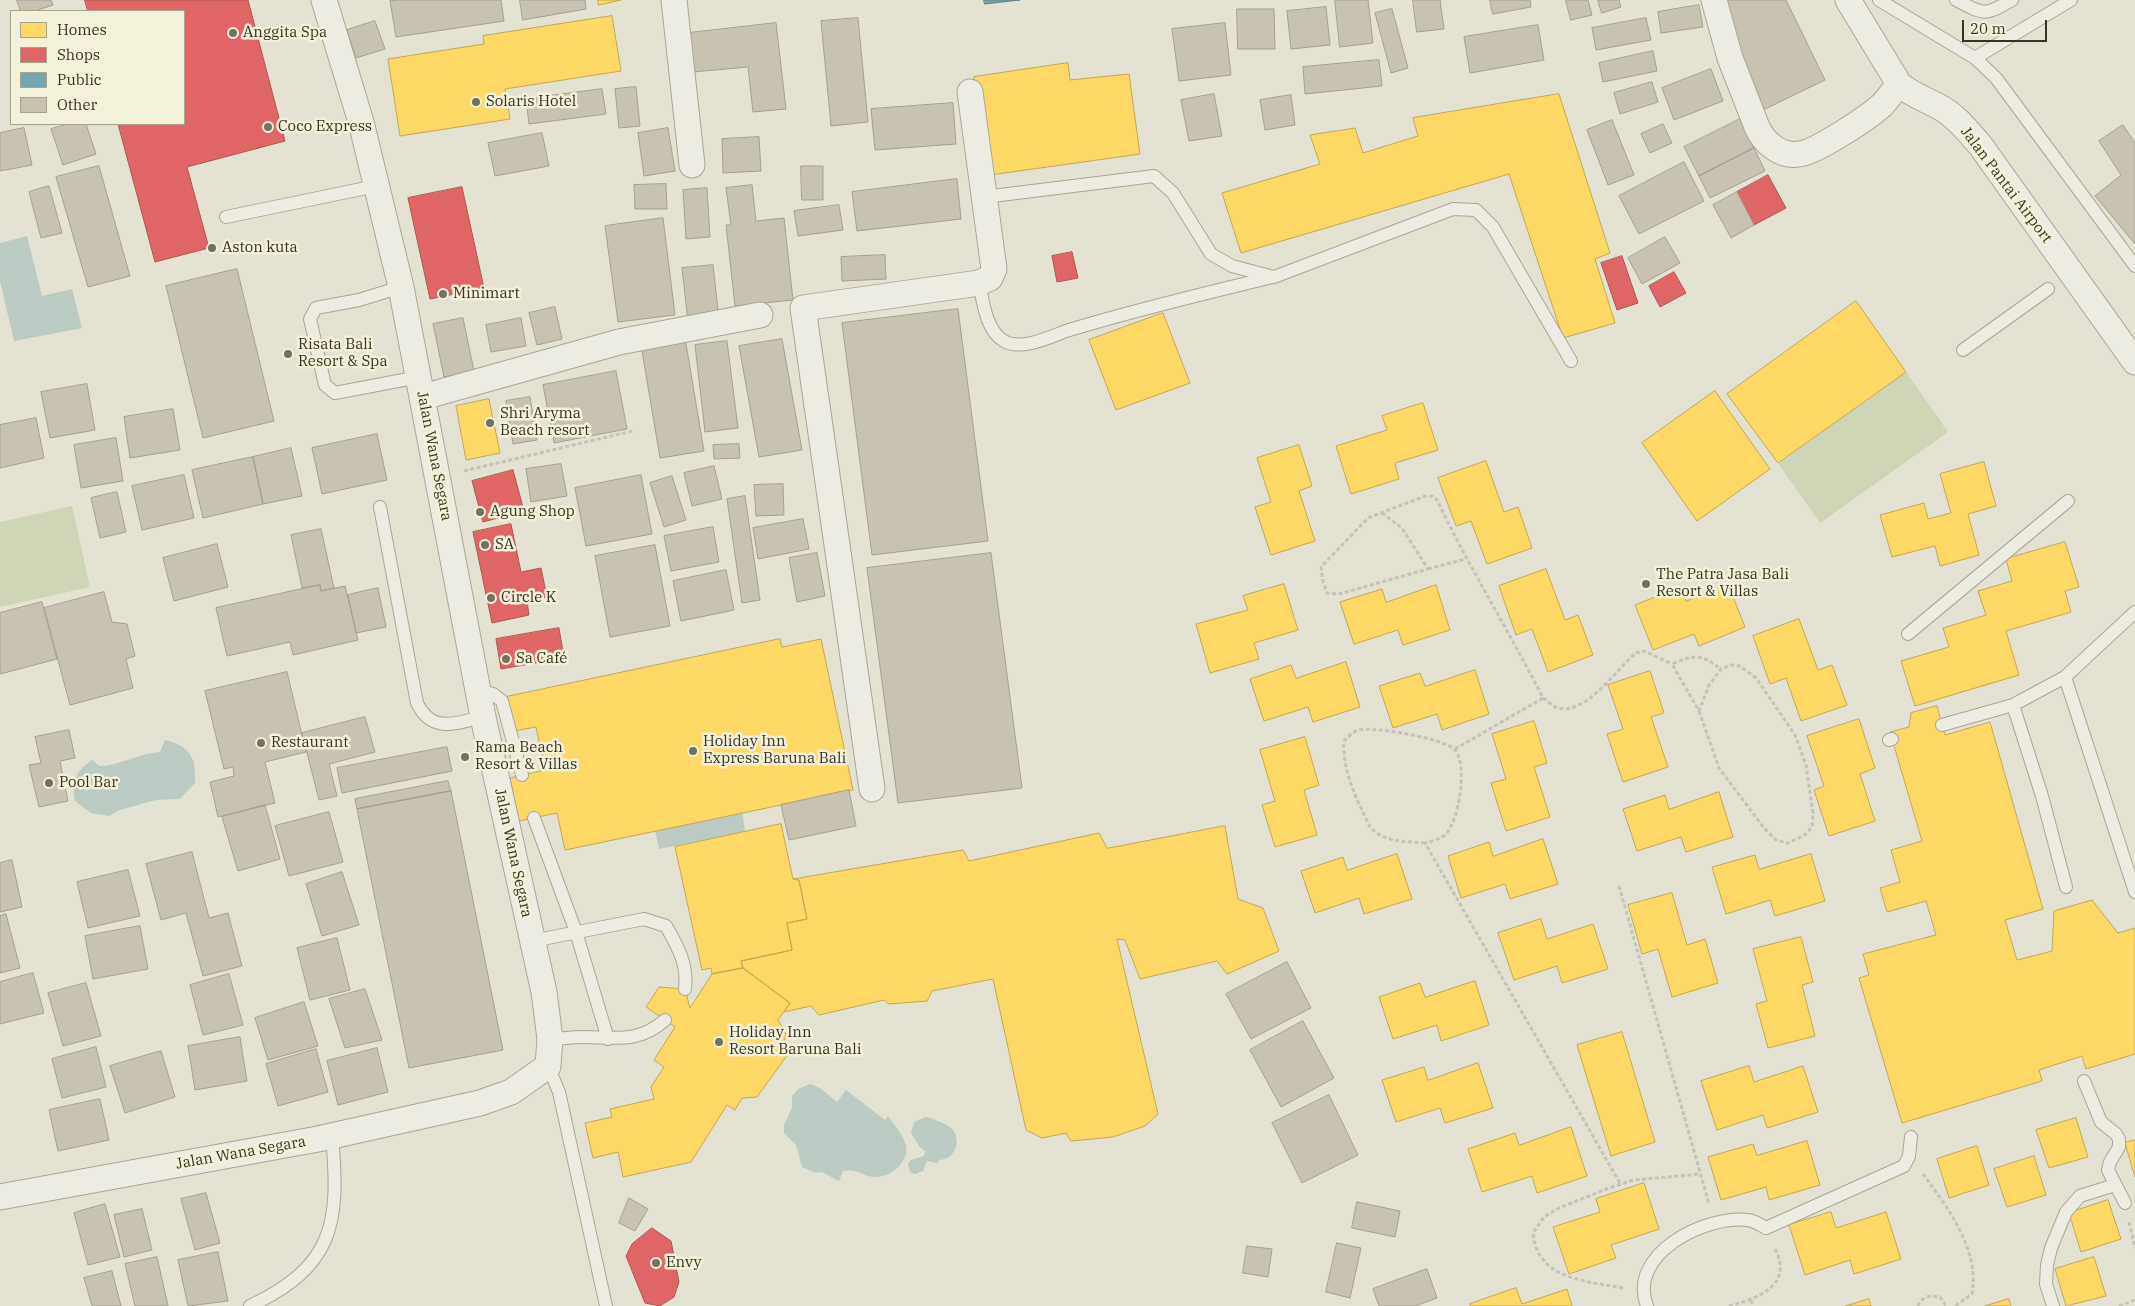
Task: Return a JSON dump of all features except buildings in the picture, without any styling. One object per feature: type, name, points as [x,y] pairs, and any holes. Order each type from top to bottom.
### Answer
[{"type":"street","name":"Jalan Wana Segara","points":[[0,1197],[332,1136],[480,1103],[511,1092],[548,1066],[550,1039],[544,992],[483,717],[401,287],[361,122],[324,0]]},
{"type":"street","points":[[674,0],[692,165]]},
{"type":"street","points":[[1714,0],[1730,58],[1757,127],[1763,138],[1776,150],[1799,154],[1826,142],[1883,105],[1899,84]]},
{"type":"street","name":"Jalan Pantai Airport","points":[[1848,0],[1899,84],[1911,94],[1945,110],[1962,125],[1980,146],[2135,362]]},
{"type":"street","points":[[872,789],[803,308],[979,283],[990,278],[994,269],[970,92]]},
{"type":"street","points":[[421,387],[619,342],[760,316]]},
{"type":"lane","points":[[1879,0],[1975,58],[1996,78],[2135,266]]},
{"type":"lane","points":[[1956,0],[1982,13],[1989,13],[2012,0]]},
{"type":"lane","points":[[1975,58],[2071,0]]},
{"type":"lane","points":[[984,196],[1154,176],[1173,193],[1212,254],[1232,266],[1274,277]]},
{"type":"lane","points":[[226,217],[376,186]]},
{"type":"lane","points":[[979,283],[987,316],[993,331],[1004,341],[1015,344],[1036,341],[1139,309],[1274,277],[1453,209],[1476,210],[1493,227],[1571,361]]},
{"type":"lane","points":[[401,287],[359,300],[316,308],[310,319],[324,386],[335,393],[421,387]]},
{"type":"lane","points":[[1963,350],[2048,289]]},
{"type":"lane","points":[[1908,634],[2068,501]]},
{"type":"lane","points":[[380,507],[417,704],[425,717],[438,724],[483,717]]},
{"type":"lane","points":[[1942,725],[2013,704],[2065,678],[2135,612]]},
{"type":"lane","points":[[2065,678],[2135,892]]},
{"type":"lane","points":[[478,690],[493,694],[502,701],[522,775]]},
{"type":"lane","points":[[2013,704],[2042,796],[2066,887]]},
{"type":"lane","points":[[534,818],[576,932],[608,1038]]},
{"type":"lane","points":[[532,941],[644,919],[666,926],[682,954],[687,974],[685,989]]},
{"type":"lane","points":[[550,1039],[581,1037],[624,1039],[652,1032],[665,1020]]},
{"type":"lane","points":[[548,1066],[559,1092],[606,1306]]},
{"type":"lane","points":[[2084,1081],[2101,1122],[2116,1134],[2119,1139],[2119,1147],[2110,1162],[2108,1170],[2125,1203]]},
{"type":"lane","points":[[250,1306],[285,1288],[304,1273],[321,1252],[330,1229],[333,1205],[332,1136]]},
{"type":"lane","points":[[1646,1306],[1642,1284],[1653,1263],[1677,1238],[1699,1227],[1749,1220],[1766,1228],[1828,1198],[1904,1166],[1909,1156],[1911,1137]]},
{"type":"lane","points":[[2053,1306],[2046,1284],[2047,1265],[2051,1248],[2066,1212],[2080,1196],[2115,1185]]},
{"type":"path","points":[[456,472],[632,431]]},
{"type":"path","points":[[1466,559],[1339,594],[1328,593],[1323,582],[1321,567],[1368,518],[1425,496],[1432,496],[1437,500],[1466,559],[1495,606],[1543,698],[1555,707],[1564,708],[1582,703],[1594,695],[1630,658],[1644,651],[1672,664],[1699,711],[1719,768],[1764,828],[1776,840],[1788,843],[1805,835],[1812,827],[1813,813],[1806,765],[1795,735],[1756,678],[1747,670],[1731,665],[1721,669],[1709,685],[1699,711]]},
{"type":"path","points":[[1382,513],[1402,528],[1428,569]]},
{"type":"path","points":[[1672,664],[1687,658],[1704,657],[1721,669]]},
{"type":"path","points":[[1455,748],[1543,698]]},
{"type":"path","points":[[1374,729],[1443,742],[1455,748],[1460,759],[1462,771],[1460,791],[1451,824],[1446,834],[1425,843],[1389,840],[1376,834],[1370,827],[1346,769],[1343,754],[1344,741],[1359,730],[1374,729]]},
{"type":"path","points":[[1425,843],[1621,1185]]},
{"type":"path","points":[[1619,886],[1714,1224]]},
{"type":"path","points":[[1909,1156],[1944,1203],[1966,1246],[1974,1281],[1972,1294],[1955,1306]]},
{"type":"path","points":[[1643,1292],[1564,1276],[1544,1260],[1534,1242],[1533,1233],[1544,1217],[1559,1208],[1634,1180],[1700,1174]]},
{"type":"path","points":[[2125,1203],[2135,1248]]},
{"type":"path","points":[[1729,1306],[1764,1294],[1774,1285],[1780,1274],[1781,1259],[1766,1228]]},
{"type":"path","points":[[1918,1306],[1925,1297],[1932,1295],[1940,1297],[1946,1306]]},
{"type":"path","points":[[1751,1300],[1753,1306]]},
{"type":"path","points":[[2119,1306],[2135,1300]]},
{"type":"green space","points":[[1906,372],[1948,432],[1820,523],[1778,463]]},
{"type":"green space","points":[[72,506],[90,587],[0,607],[0,522]]},
{"type":"shaded area","points":[[27,236],[42,296],[72,289],[82,328],[14,341],[0,281],[0,243]]},
{"type":"shaded area","points":[[165,740],[181,746],[190,754],[193,760],[195,783],[180,799],[156,800],[120,810],[109,816],[91,813],[75,801],[74,788],[76,777],[87,763],[93,760],[99,766],[107,765],[160,752]]},
{"type":"shaded area","points":[[741,803],[745,832],[659,849],[653,821]]},
{"type":"shaded area","points":[[810,1084],[820,1088],[837,1102],[846,1090],[885,1120],[888,1116],[905,1142],[906,1152],[902,1163],[894,1171],[877,1177],[849,1170],[843,1171],[839,1181],[822,1172],[816,1173],[802,1167],[796,1145],[784,1133],[784,1125],[792,1108],[792,1096],[798,1089]]},
{"type":"shaded area","points":[[926,1117],[946,1124],[951,1128],[955,1133],[957,1143],[956,1148],[949,1157],[939,1160],[938,1163],[927,1161],[923,1171],[915,1174],[910,1172],[908,1164],[911,1160],[924,1156],[925,1151],[919,1146],[911,1133],[914,1122]]},
{"type":"place","name":"Anggita Spa","points":[[233,33]]},
{"type":"place","name":"Solaris Hotel","points":[[476,102]]},
{"type":"place","name":"Coco Express","points":[[268,127]]},
{"type":"place","name":"Aston kuta","points":[[212,248]]},
{"type":"place","name":"Minimart","points":[[443,294]]},
{"type":"place","name":"Risata Bali Resort & Spa","points":[[288,354]]},
{"type":"place","name":"Shri Aryma Beach resort","points":[[490,423]]},
{"type":"place","name":"Agung Shop","points":[[480,512]]},
{"type":"place","name":"SA","points":[[485,545]]},
{"type":"place","name":"The Patra Jasa Bali Resort & Villas","points":[[1646,584]]},
{"type":"place","name":"Circle K","points":[[491,598]]},
{"type":"place","name":"Sa Café","points":[[506,659]]},
{"type":"place","name":"Restaurant","points":[[261,743]]},
{"type":"place","name":"Holiday Inn Express Baruna Bali","points":[[693,751]]},
{"type":"place","name":"Rama Beach Resort & Villas","points":[[465,757]]},
{"type":"place","name":"Pool Bar","points":[[49,783]]},
{"type":"place","name":"Holiday Inn Resort Baruna Bali","points":[[719,1042]]},
{"type":"place","name":"Envy","points":[[656,1263]]}]
